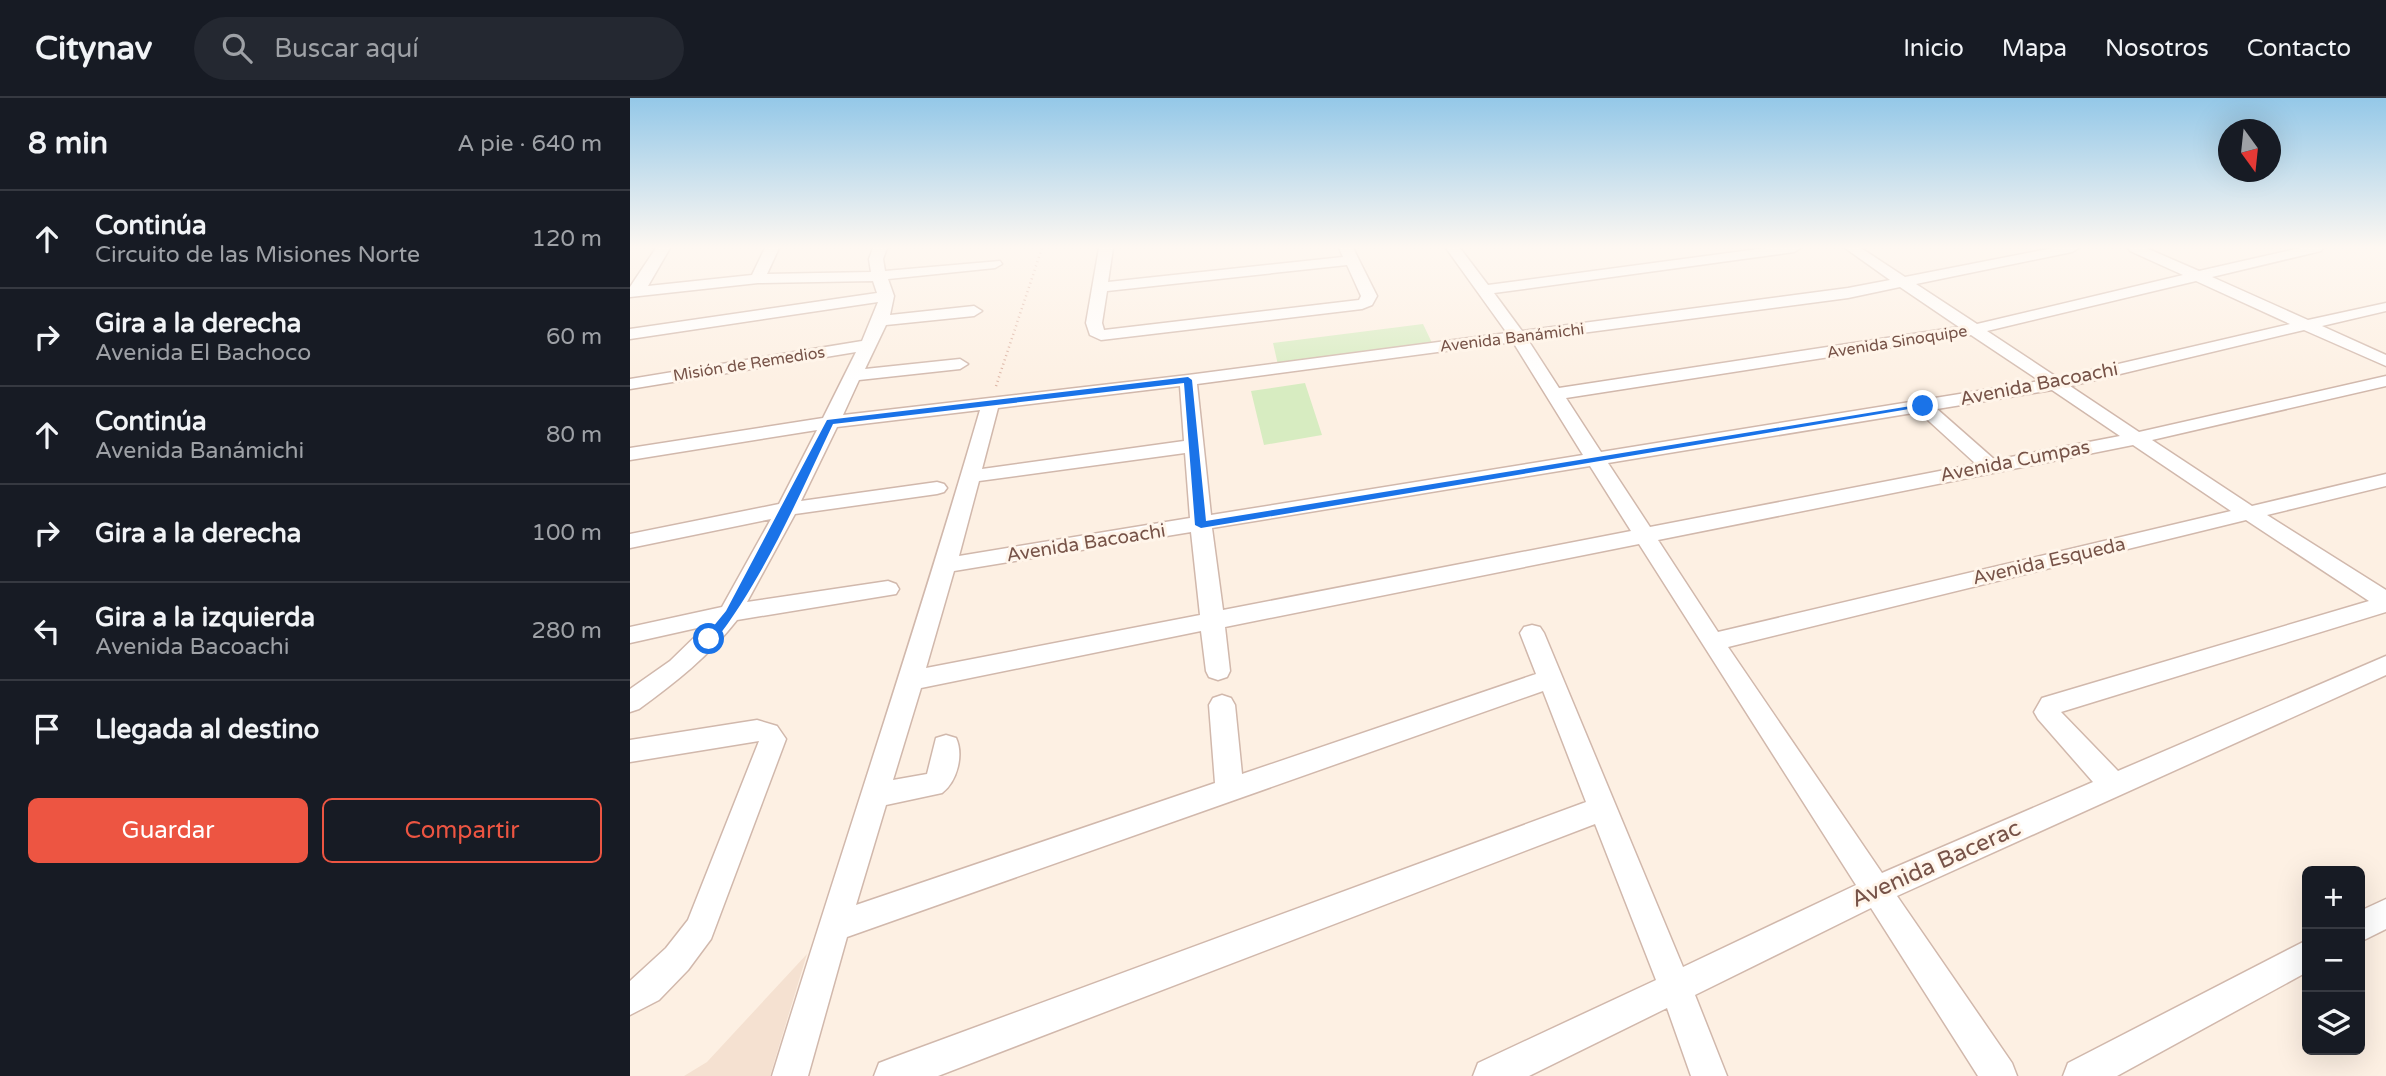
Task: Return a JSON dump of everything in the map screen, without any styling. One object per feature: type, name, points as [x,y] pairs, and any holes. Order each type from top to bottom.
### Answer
[{"type":"street","points":[[1100,294],[1094,329],[1101,335],[1109,335],[1362,304],[1367,302],[1368,294]]},
{"type":"street","points":[[1486,294],[1518,337],[1712,642],[1999,1076]]},
{"type":"street","name":"Avenida Banámichi","points":[[630,454],[830,422],[1188,380],[1830,294]]},
{"type":"street","points":[[1922,294],[2133,439],[2386,603]]},
{"type":"street","name":"Avenida Sinoquipe","points":[[1555,394],[1976,329],[2125,294]]},
{"type":"street","points":[[2237,294],[2386,361]]},
{"type":"street","points":[[630,334],[886,296],[885,308],[869,345],[787,509],[730,613],[709,639],[680,667],[630,702]]},
{"type":"street","name":"Avenida Bacoachi","points":[[945,565],[2056,384],[2382,307]]},
{"type":"street","points":[[880,321],[974,311]]},
{"type":"street","name":"Misión de Remedios","points":[[630,384],[869,345]]},
{"type":"street","points":[[852,376],[960,364]]},
{"type":"street","points":[[1188,380],[1218,671]]},
{"type":"street","name":"Avenida Cumpas","points":[[912,680],[2133,439],[2386,381]]},
{"type":"street","points":[[790,1076],[832,928],[912,680],[990,405]]},
{"type":"street","points":[[1923,406],[1990,466]]},
{"type":"street","points":[[971,476],[1193,446]]},
{"type":"street","name":"Avenida Esqueda","points":[[1712,642],[2386,480]]},
{"type":"street","points":[[630,541],[787,509],[937,488]]},
{"type":"street","points":[[630,635],[730,613],[888,589]]},
{"type":"street","points":[[2113,785],[2047,712],[2051,705],[2386,603]]},
{"type":"street","points":[[1532,634],[1709,1076]]},
{"type":"street","name":"Avenida Bacerac","points":[[1491,1076],[1877,890],[2386,665]]},
{"type":"street","points":[[832,928],[1228,788],[1551,678]]},
{"type":"street","points":[[1222,705],[1228,788]]},
{"type":"street","points":[[630,751],[757,730],[768,733],[773,739],[701,929],[654,982],[630,999]]},
{"type":"street","points":[[875,795],[932,785],[939,781],[946,746]]},
{"type":"street","points":[[892,1076],[1603,808]]},
{"type":"street","points":[[2365,924],[2386,913]]},
{"type":"street","points":[[2081,1076],[2302,958]]},
{"type":"path","points":[[990,405],[1027,294]]},
{"type":"shaded area","points":[[807,954],[770,1076],[684,1076],[707,1062]]},
{"type":"green space","points":[[1423,324],[1433,345],[1278,365],[1273,343]]},
{"type":"green space","points":[[1305,383],[1322,435],[1264,445],[1251,391]]},
{"type":"route","points":[[709,639],[730,613],[787,509],[830,422],[1188,380],[1201,525],[1923,406]]}]
